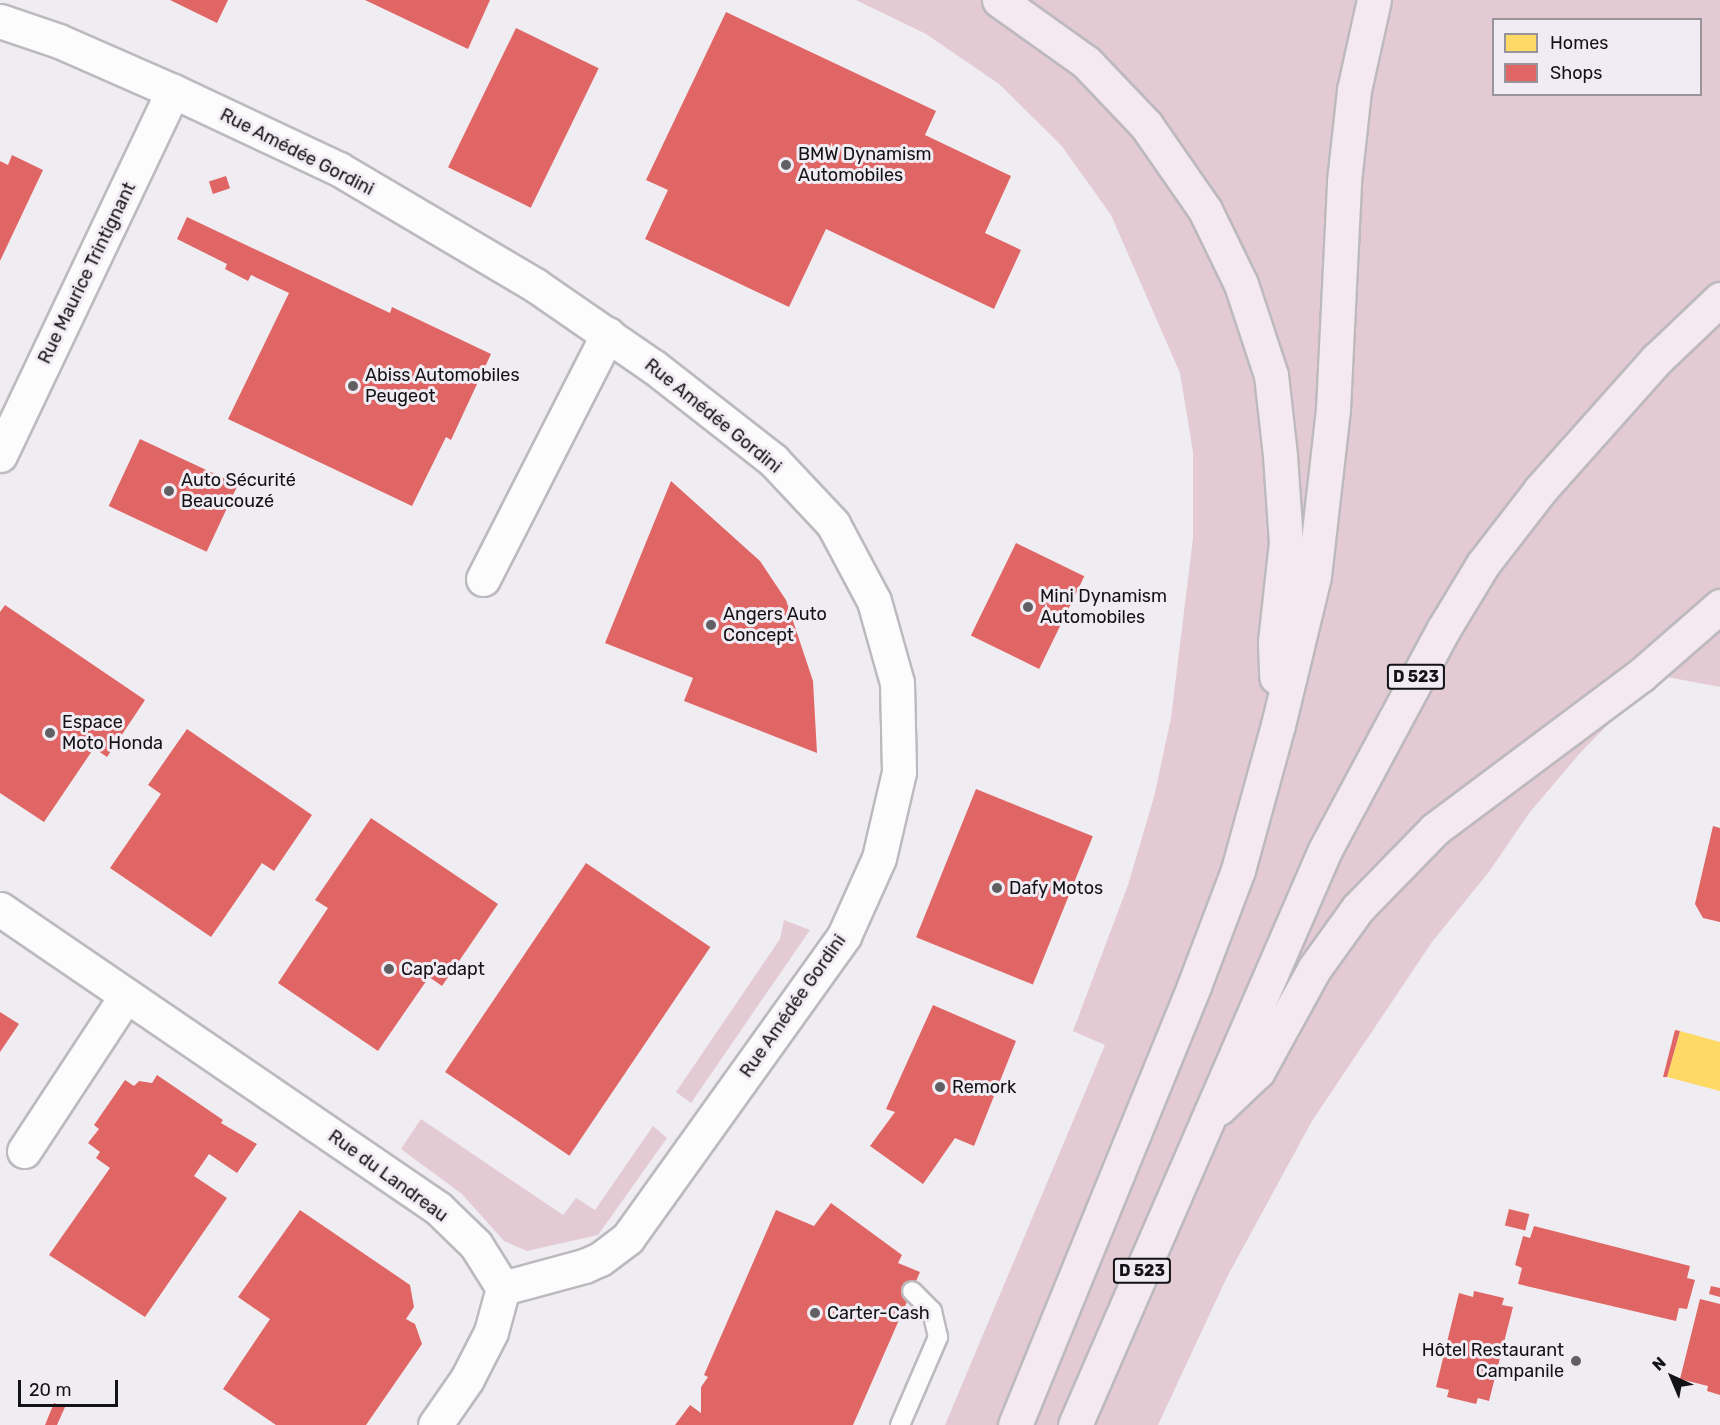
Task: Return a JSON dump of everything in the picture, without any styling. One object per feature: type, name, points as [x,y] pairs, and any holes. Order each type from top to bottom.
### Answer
[{"type":"highway","points":[[999,0],[1086,62],[1146,125],[1205,210],[1241,284],[1271,375],[1280,455],[1286,542],[1275,642],[1278,725]]},
{"type":"highway","name":"D 523","points":[[1015,1425],[1238,870],[1278,725],[1314,576],[1333,409],[1344,182],[1354,90],[1374,0]]},
{"type":"highway","name":"D 523","points":[[1075,1425],[1325,850],[1404,699],[1477,574],[1541,489],[1615,405],[1720,299]]},
{"type":"highway","points":[[1209,1118],[1258,1071],[1314,969],[1358,908],[1435,829],[1641,675],[1720,606]]},
{"type":"street","name":"Rue Amédée Gordini","points":[[0,21],[59,41],[173,91],[339,169],[535,285],[608,334],[773,460],[833,524],[874,601],[897,683],[899,772],[879,858],[844,936],[628,1238],[600,1259],[584,1266],[503,1288]]},
{"type":"street","name":"Rue Maurice Trintignant","points":[[0,455],[173,91]]},
{"type":"street","points":[[483,579],[608,334]]},
{"type":"street","name":"Rue du Landreau","points":[[0,909],[438,1208],[476,1245],[503,1288]]},
{"type":"street","points":[[24,1151],[126,996]]},
{"type":"street","points":[[435,1425],[467,1379],[491,1332],[503,1288]]},
{"type":"lane","points":[[900,1425],[938,1337],[932,1311],[912,1291]]},
{"type":"shaded area","points":[[856,0],[1720,0],[1720,687],[1667,677],[1639,693],[1581,752],[1530,812],[1488,873],[1432,942],[1312,1121],[1227,1277],[1158,1425],[945,1425],[1105,1045],[1073,1031],[1128,885],[1154,797],[1171,718],[1193,538],[1193,452],[1180,373],[1111,215],[1061,145],[999,84],[926,34]]},
{"type":"shaded area","points":[[784,920],[810,930],[691,1103],[676,1092],[780,939]]},
{"type":"shaded area","points":[[421,1119],[563,1215],[576,1198],[595,1210],[653,1126],[667,1138],[598,1235],[527,1251],[504,1241],[462,1194],[401,1149]]},
{"type":"building: Homes","points":[[1680,1031],[1720,1042],[1720,1091],[1667,1077]]},
{"type":"building: Shops","points":[[170,0],[228,0],[217,23]]},
{"type":"building: Shops","points":[[365,0],[490,0],[468,49]]},
{"type":"building: Shops","points":[[726,12],[936,111],[925,135],[1011,176],[985,233],[1021,250],[994,309],[826,229],[789,307],[645,239],[668,190],[646,180]]},
{"type":"building: Shops","points":[[516,28],[599,68],[531,208],[448,167]]},
{"type":"building: Shops","points":[[12,155],[43,170],[0,261],[0,161],[8,165]]},
{"type":"building: Shops","points":[[226,176],[230,188],[213,194],[209,182]]},
{"type":"building: Shops","points":[[187,217],[390,313],[392,307],[491,354],[451,440],[446,437],[412,506],[228,419],[289,293],[251,275],[248,281],[225,269],[227,264],[177,239]]},
{"type":"building: Shops","points":[[140,439],[238,485],[207,552],[109,506]]},
{"type":"building: Shops","points":[[671,481],[760,561],[786,600],[813,681],[817,753],[684,701],[693,678],[605,643]]},
{"type":"building: Shops","points":[[1016,543],[1084,576],[1039,669],[971,636]]},
{"type":"building: Shops","points":[[5,605],[145,700],[107,757],[94,748],[44,822],[0,793],[0,612]]},
{"type":"building: Shops","points":[[187,729],[312,815],[274,871],[262,863],[211,937],[110,868],[161,794],[148,785]]},
{"type":"building: Shops","points":[[976,789],[1093,836],[1033,985],[916,937]]},
{"type":"building: Shops","points":[[371,818],[498,904],[442,986],[429,977],[378,1051],[278,983],[328,908],[315,900]]},
{"type":"building: Shops","points":[[1713,826],[1720,828],[1720,922],[1703,918],[1695,904]]},
{"type":"building: Shops","points":[[586,863],[710,947],[569,1156],[445,1072]]},
{"type":"building: Shops","points":[[933,1005],[1016,1041],[974,1146],[955,1138],[923,1184],[870,1146],[895,1112],[886,1109]]},
{"type":"building: Shops","points":[[0,1012],[19,1024],[0,1052]]},
{"type":"building: Shops","points":[[1675,1030],[1680,1031],[1667,1077],[1663,1077]]},
{"type":"building: Shops","points":[[157,1075],[223,1120],[221,1123],[257,1144],[237,1173],[209,1154],[194,1176],[227,1198],[145,1317],[49,1255],[110,1168],[96,1158],[100,1152],[88,1143],[99,1129],[94,1125],[125,1080],[134,1086],[139,1081],[152,1083]]},
{"type":"building: Shops","points":[[831,1203],[902,1255],[898,1263],[920,1272],[853,1425],[675,1425],[690,1405],[701,1413],[701,1387],[708,1377],[704,1375],[776,1210],[814,1226]]},
{"type":"building: Shops","points":[[1509,1209],[1529,1214],[1525,1231],[1505,1225]]},
{"type":"building: Shops","points":[[300,1210],[410,1285],[414,1307],[406,1319],[415,1324],[422,1344],[366,1425],[276,1425],[223,1389],[270,1319],[238,1297]]},
{"type":"building: Shops","points":[[1534,1226],[1690,1266],[1687,1278],[1695,1280],[1687,1309],[1679,1308],[1676,1321],[1518,1284],[1522,1268],[1515,1265],[1523,1236],[1530,1238]]},
{"type":"building: Shops","points":[[1711,1286],[1720,1288],[1720,1297],[1709,1294]]},
{"type":"building: Shops","points":[[1474,1291],[1504,1298],[1502,1305],[1513,1307],[1489,1401],[1478,1398],[1476,1404],[1447,1397],[1449,1390],[1436,1387],[1459,1293],[1473,1297]]},
{"type":"building: Shops","points":[[1700,1299],[1720,1304],[1720,1395],[1707,1391],[1708,1386],[1680,1379]]},
{"type":"building: Shops","points":[[54,1403],[65,1407],[57,1425],[45,1425]]},
{"type":"place","name":"BMW Dynamism Automobiles","points":[[786,165]]},
{"type":"place","name":"Abiss Automobiles Peugeot","points":[[353,386]]},
{"type":"place","name":"Auto Sécurité Beaucouzé","points":[[169,491]]},
{"type":"place","name":"Mini Dynamism Automobiles","points":[[1028,607]]},
{"type":"place","name":"Angers Auto Concept","points":[[711,625]]},
{"type":"place","name":"Espace Moto Honda","points":[[50,733]]},
{"type":"place","name":"Dafy Motos","points":[[997,888]]},
{"type":"place","name":"Cap'adapt","points":[[389,969]]},
{"type":"place","name":"Remork","points":[[940,1087]]},
{"type":"place","name":"Carter-Cash","points":[[815,1313]]},
{"type":"place","name":"Hôtel Restaurant Campanile","points":[[1576,1361]]}]
